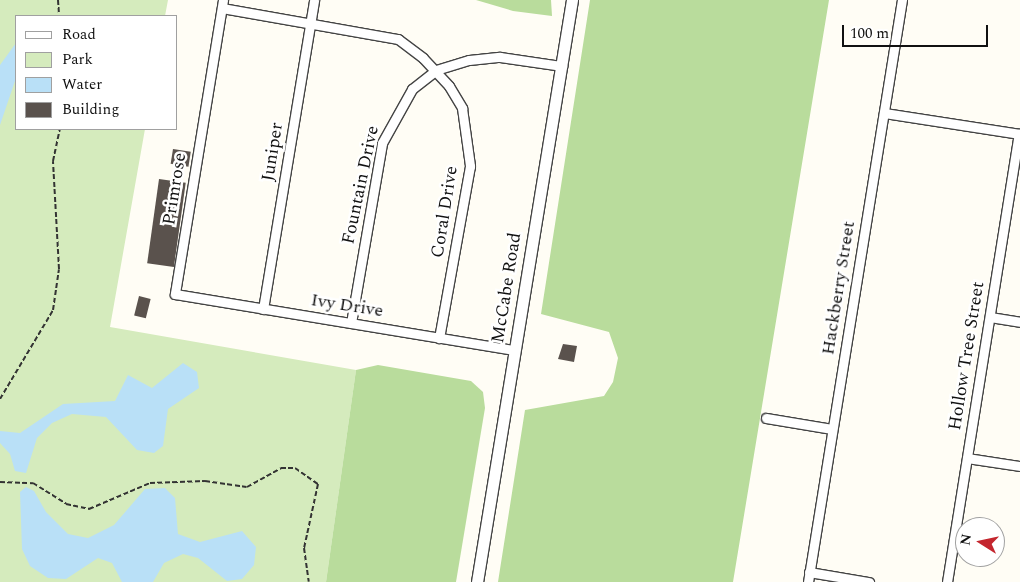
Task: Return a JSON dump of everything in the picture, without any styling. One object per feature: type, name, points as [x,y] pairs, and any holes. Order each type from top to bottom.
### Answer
[{"type":"street","name":"Juniper","points":[[263,309],[314,0]]},
{"type":"street","name":"McCabe Road","points":[[477,582],[572,0]]},
{"type":"street","name":"Hackberry Street","points":[[808,582],[902,0]]},
{"type":"street","name":"Coral Drive","points":[[222,4],[310,24],[398,39],[436,70],[462,108],[470,166],[440,338]]},
{"type":"street","name":"Primrose","points":[[175,294],[222,4]]},
{"type":"street","points":[[436,70],[500,56],[562,66]]},
{"type":"street","name":"Fountain Drive","points":[[350,324],[382,143],[399,106],[436,70]]},
{"type":"street","points":[[884,112],[1019,134]]},
{"type":"street","name":"Hollow Tree Street","points":[[947,582],[1019,134]]},
{"type":"street","name":"Ivy Drive","points":[[175,294],[514,350]]},
{"type":"street","points":[[990,317],[1020,322]]},
{"type":"street","points":[[766,418],[832,429]]},
{"type":"street","points":[[967,458],[1020,466]]},
{"type":"street","points":[[809,572],[869,582]]},
{"type":"path","points":[[58,0],[59,15]]},
{"type":"path","points":[[0,399],[45,330],[53,310],[59,269],[53,161],[60,130]]},
{"type":"path","points":[[0,482],[33,483],[66,504],[89,509],[155,482],[247,487],[283,467],[302,470],[318,484],[304,548],[309,582]]},
{"type":"green space","points":[[0,0],[168,0],[165,15],[15,15],[15,130],[145,130],[110,327],[356,370],[326,582],[0,582]]},
{"type":"green space","points":[[476,0],[551,0],[552,16],[513,11]]},
{"type":"green space","points":[[590,0],[829,0],[733,582],[498,582],[525,410],[604,396],[613,382],[618,358],[609,332],[541,314]]},
{"type":"green space","points":[[378,365],[471,381],[483,392],[485,408],[456,582],[326,582],[356,370]]},
{"type":"water","points":[[15,44],[15,81],[0,125],[0,65]]},
{"type":"water","points":[[183,363],[197,372],[199,388],[168,409],[163,446],[154,453],[137,450],[106,417],[72,414],[52,423],[37,438],[26,473],[15,471],[10,454],[0,443],[0,431],[20,433],[63,404],[115,401],[128,375],[152,388]]},
{"type":"water","points":[[26,487],[34,491],[46,512],[68,534],[88,538],[114,525],[145,489],[165,488],[175,498],[178,534],[200,542],[242,531],[256,547],[254,565],[242,579],[227,581],[198,558],[183,554],[164,563],[153,582],[122,582],[112,563],[98,558],[66,579],[48,578],[30,566],[22,549],[20,492]]},
{"type":"building","points":[[173,149],[191,152],[188,167],[171,164]]},
{"type":"building","points":[[159,179],[186,183],[174,267],[147,263]]},
{"type":"building","points":[[139,296],[151,299],[146,318],[134,315]]},
{"type":"building","points":[[563,344],[577,346],[574,362],[558,359]]}]
